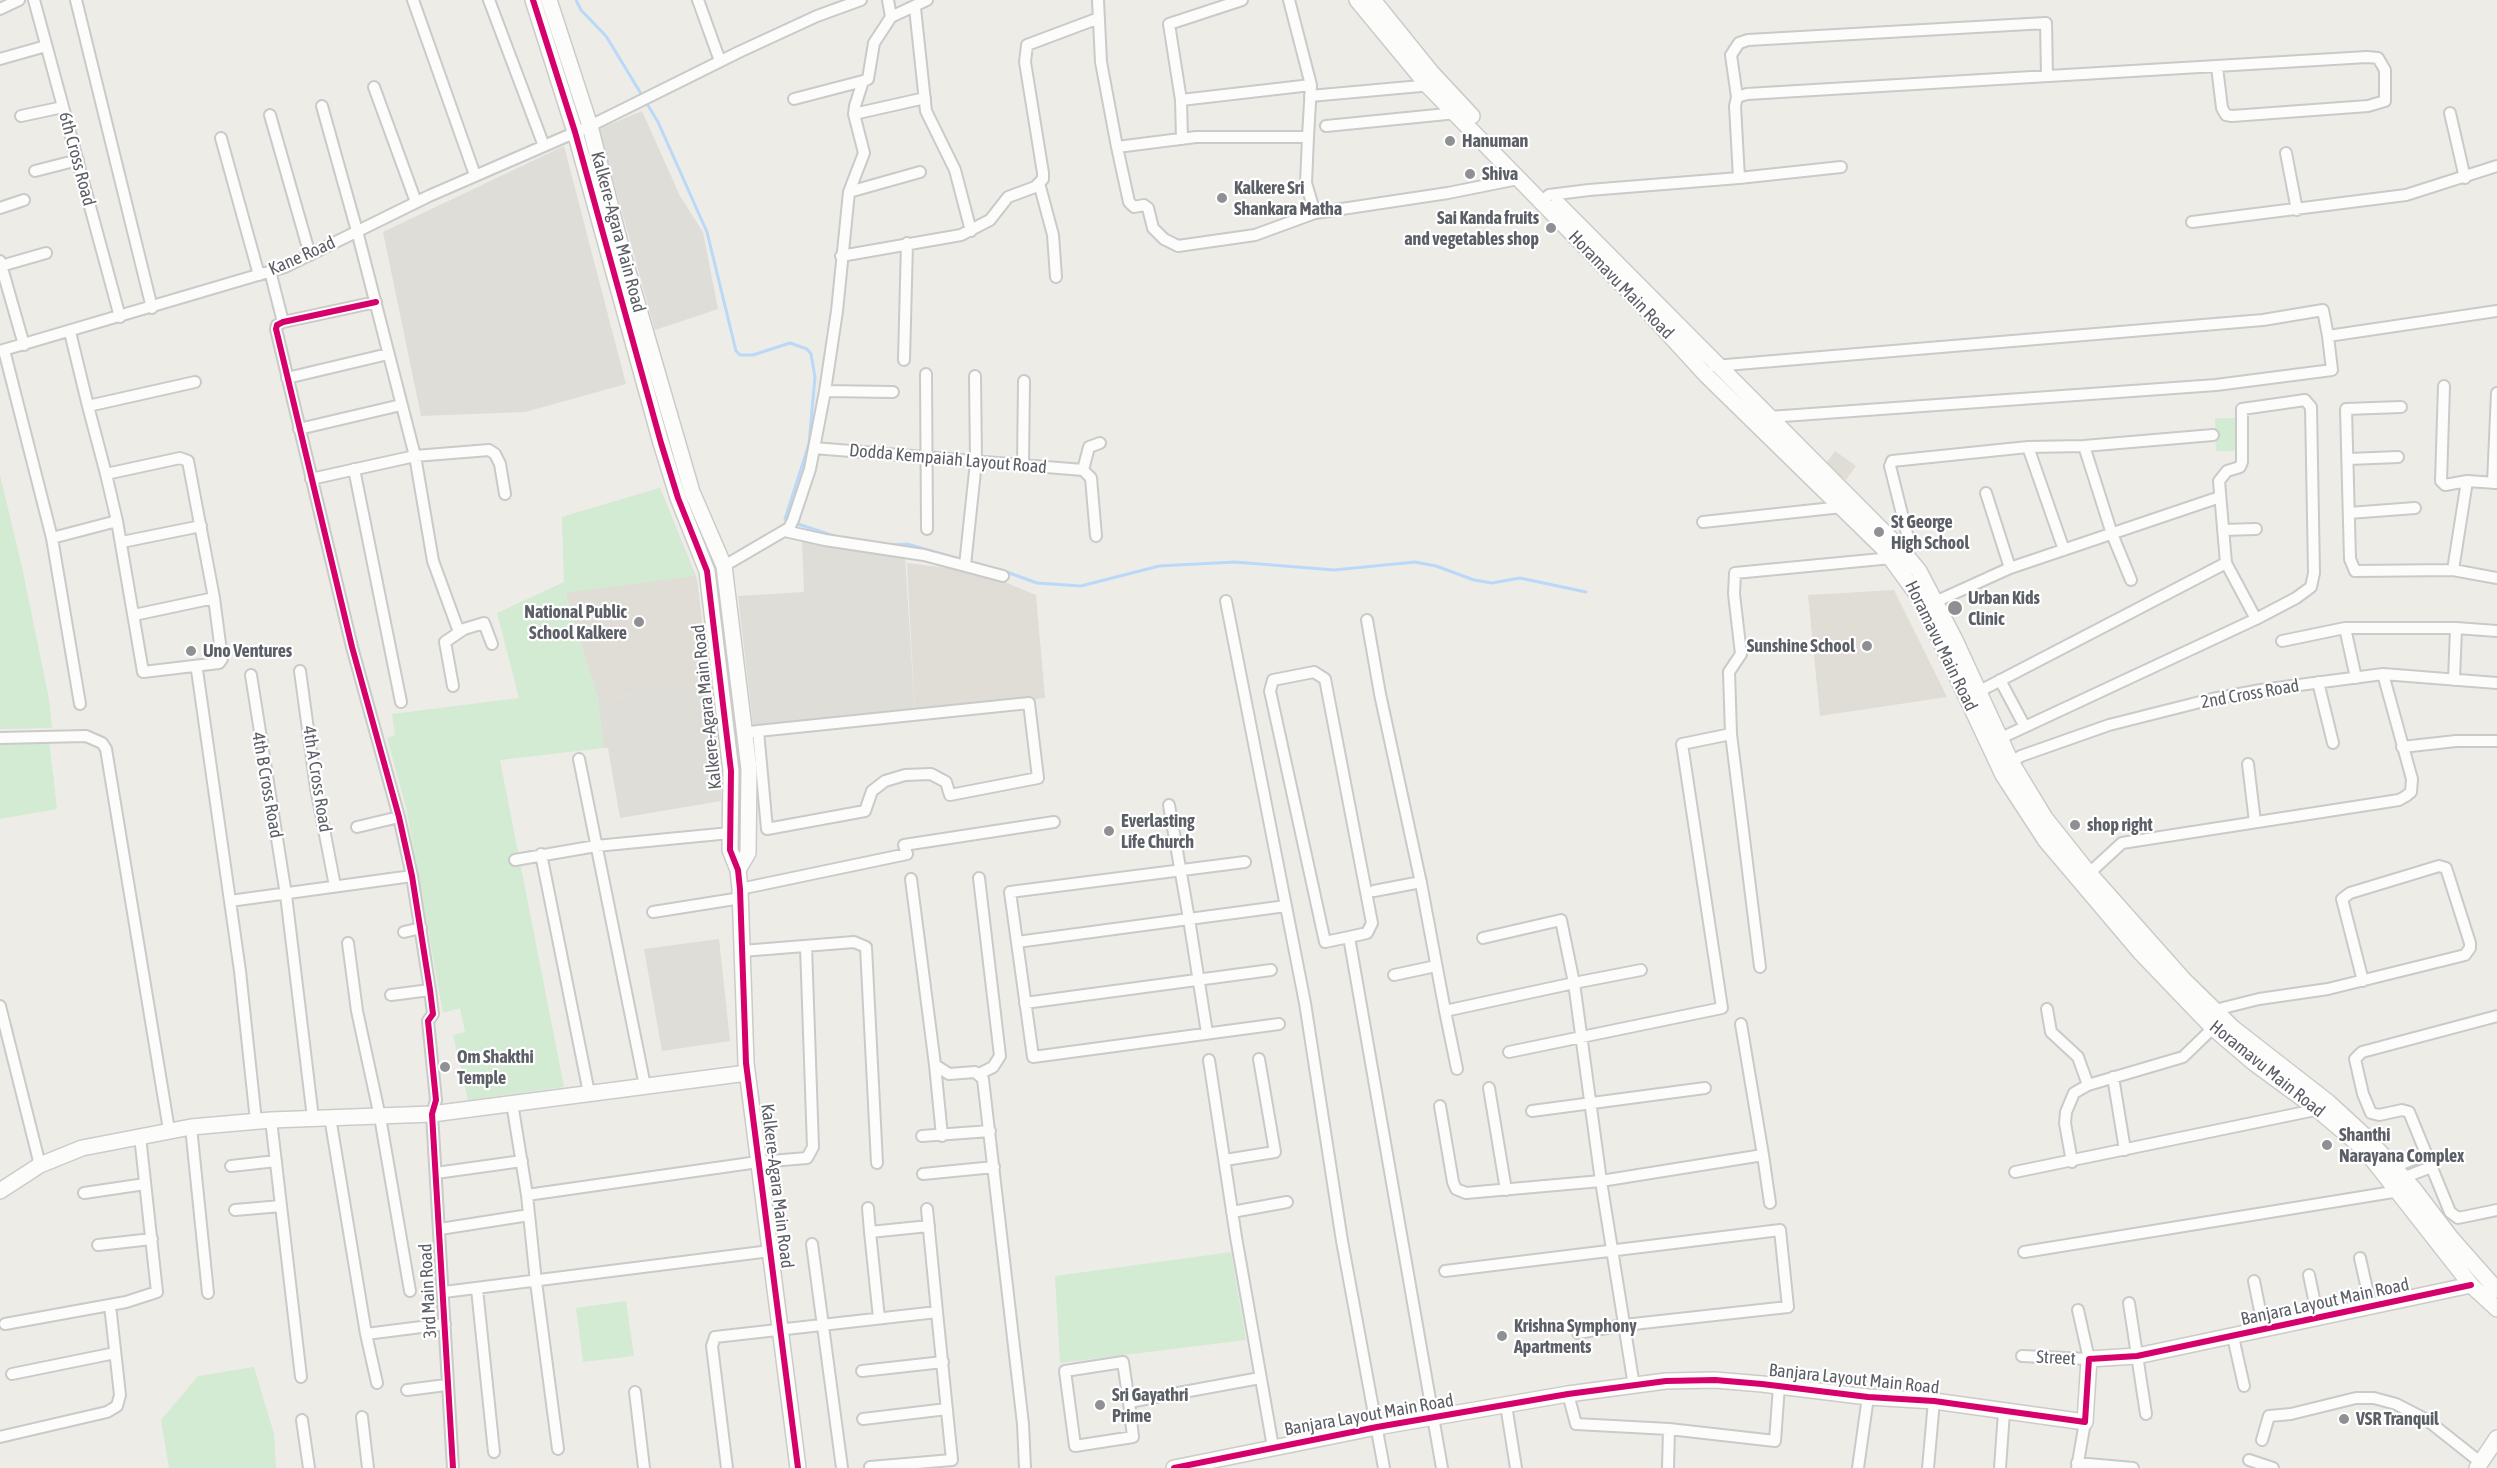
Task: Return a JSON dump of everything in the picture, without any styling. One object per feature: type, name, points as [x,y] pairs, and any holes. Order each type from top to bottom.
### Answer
[{"type":"street","points":[[0,9],[19,0]]},
{"type":"street","name":"6th Cross Road","points":[[34,0],[120,318]]},
{"type":"street","points":[[76,0],[152,308]]},
{"type":"street","points":[[413,0],[475,175]]},
{"type":"street","points":[[489,0],[544,146]]},
{"type":"street","name":"Kalkere-Agara Main Road","points":[[533,0],[575,132],[661,443],[678,498],[707,571],[731,771],[730,850],[738,870],[740,893],[747,1073],[798,1468]]},
{"type":"street","name":"Kalkere-Agara Main Road","points":[[549,0],[590,126],[622,251],[692,492],[724,566],[752,732],[748,853],[738,870]]},
{"type":"street","points":[[698,0],[720,61]]},
{"type":"street","name":"Kane Road","points":[[2,351],[120,318],[264,273],[310,255],[416,202],[590,126],[720,61],[817,16],[861,0]]},
{"type":"street","points":[[888,0],[891,17]]},
{"type":"street","points":[[795,99],[868,79],[873,44],[891,17],[915,8],[927,0]]},
{"type":"street","points":[[1098,0],[1101,62],[1129,202],[1134,207],[1144,205],[1148,208],[1153,228],[1164,239],[1178,246],[1256,235],[1315,213],[1448,193],[1518,179]]},
{"type":"street","points":[[1182,139],[1181,100],[1169,24],[1242,0]]},
{"type":"street","points":[[1289,0],[1310,91],[1306,183],[1315,213]]},
{"type":"street","name":"Horamavu Main Road","points":[[1357,0],[1461,112],[1842,507],[1919,571],[1935,602],[2003,775],[2027,814],[2085,877],[2233,1028],[2324,1107],[2398,1179],[2497,1289]]},
{"type":"street","name":"Horamavu Main Road","points":[[1373,0],[1436,85]]},
{"type":"street","points":[[915,8],[925,98],[931,125],[955,170],[971,231]]},
{"type":"street","points":[[1056,277],[1053,235],[1040,183],[1043,173],[1026,72],[1027,45],[1099,18]]},
{"type":"street","points":[[1740,178],[1735,106],[1737,97],[1731,55],[1739,43],[1748,40],[2046,23],[2047,76]]},
{"type":"street","points":[[0,59],[46,46]]},
{"type":"street","points":[[1737,97],[1747,94],[2378,57],[2385,70],[2385,101],[2368,106],[2226,115],[2222,108],[2217,67]]},
{"type":"street","points":[[707,571],[724,566],[789,526],[814,448],[837,311],[849,192],[864,153],[854,114],[863,81]]},
{"type":"street","points":[[1181,100],[1436,85]]},
{"type":"street","points":[[375,87],[416,202]]},
{"type":"street","points":[[854,114],[925,98]]},
{"type":"street","points":[[322,106],[376,302],[415,456],[433,561],[459,632]]},
{"type":"street","points":[[21,116],[63,107]]},
{"type":"street","points":[[1326,126],[1461,112]]},
{"type":"street","name":"Horamavu Main Road","points":[[1461,112],[1518,179],[1545,199]]},
{"type":"street","points":[[2450,113],[2465,178]]},
{"type":"street","points":[[270,115],[310,255]]},
{"type":"street","points":[[1117,147],[1196,137],[1308,137]]},
{"type":"street","points":[[221,138],[264,273],[283,322],[376,302]]},
{"type":"street","points":[[2286,153],[2297,210]]},
{"type":"street","points":[[35,171],[78,160]]},
{"type":"street","points":[[1545,199],[1589,190],[1841,167]]},
{"type":"street","points":[[2192,222],[2406,195],[2497,168]]},
{"type":"street","points":[[849,192],[920,172]]},
{"type":"street","points":[[841,256],[907,243],[961,236],[994,216],[1004,201],[1040,183]]},
{"type":"street","points":[[0,208],[24,200]]},
{"type":"street","points":[[904,360],[907,243]]},
{"type":"street","points":[[24,345],[3,280],[1,263],[46,253]]},
{"type":"street","points":[[1711,369],[2263,320],[2323,310],[2332,370],[2216,385],[1769,417]]},
{"type":"street","points":[[2328,336],[2497,311]]},
{"type":"street","name":"3rd Main Road","points":[[283,322],[277,325],[276,329],[287,378],[352,647],[399,817],[421,928],[433,1014],[428,1020],[436,1100],[432,1114],[444,1292],[446,1384],[453,1468]]},
{"type":"street","points":[[70,332],[122,542],[143,672],[219,663],[222,659],[214,598],[191,471],[184,458],[106,474]]},
{"type":"street","points":[[2,351],[52,538],[80,704]]},
{"type":"street","points":[[287,378],[388,354]]},
{"type":"street","name":"Horamavu Main Road","points":[[1711,369],[1769,417],[1896,553],[1973,695],[2001,738],[2011,762],[2045,818],[2140,952],[2213,1028],[2254,1063],[2324,1107],[2365,1150],[2398,1179],[2471,1286],[2497,1309]]},
{"type":"street","points":[[927,374],[925,458],[927,529]]},
{"type":"street","points":[[966,562],[976,462],[975,376]]},
{"type":"street","points":[[1023,466],[1024,381]]},
{"type":"street","points":[[88,405],[195,382]]},
{"type":"street","points":[[2444,386],[2441,481],[2445,485],[2467,481],[2495,483],[2497,393]]},
{"type":"street","points":[[825,391],[893,392]]},
{"type":"street","points":[[2001,738],[2024,725],[2256,619],[2296,598],[2311,586],[2314,573],[2310,402],[2305,400],[2242,409],[2242,462],[2240,468],[2222,476],[2219,481],[2226,563],[2256,619]]},
{"type":"street","points":[[299,429],[401,405]]},
{"type":"street","points":[[2401,407],[2346,409],[2350,559],[2355,571],[2453,570],[2497,577]]},
{"type":"street","points":[[1760,967],[1731,734],[1729,672],[1741,654],[1734,594],[1735,573],[1896,553],[1908,538],[1890,466],[1892,461],[2028,447],[2084,446],[2213,435]]},
{"type":"street","points":[[1096,537],[1091,478],[1083,470],[1089,447],[1100,443]]},
{"type":"street","points":[[2084,446],[2112,534],[2131,580]]},
{"type":"street","points":[[2028,447],[2064,550]]},
{"type":"street","name":"Dodda Kempaiah Layout Road","points":[[814,448],[1083,470]]},
{"type":"street","points":[[311,479],[415,456],[489,450],[495,454],[500,464],[504,494]]},
{"type":"street","points":[[2349,459],[2398,457]]},
{"type":"street","points":[[354,469],[400,702]]},
{"type":"street","points":[[2453,570],[2467,481]]},
{"type":"street","points":[[1986,493],[2010,568]]},
{"type":"street","points":[[1935,602],[2010,568],[2220,497]]},
{"type":"street","points":[[1703,522],[1842,507]]},
{"type":"street","points":[[2349,513],[2415,508]]},
{"type":"street","points":[[52,538],[117,521]]},
{"type":"street","points":[[122,542],[201,526]]},
{"type":"street","points":[[789,526],[966,562],[1003,576]]},
{"type":"street","points":[[2223,530],[2256,529]]},
{"type":"street","points":[[1973,695],[2226,563]]},
{"type":"street","points":[[134,615],[214,598]]},
{"type":"street","points":[[1226,601],[1305,1003],[1342,1241],[1384,1468]]},
{"type":"street","points":[[1367,620],[1457,1069]]},
{"type":"street","points":[[453,686],[445,642],[459,632],[484,623],[492,644]]},
{"type":"street","points":[[2345,628],[2356,678]]},
{"type":"street","points":[[2282,641],[2345,628],[2497,630]]},
{"type":"street","points":[[2454,680],[2456,628]]},
{"type":"street","points":[[197,670],[248,1032],[263,1120],[276,1161],[300,1377]]},
{"type":"street","name":"4th A Cross Road","points":[[300,671],[316,788],[335,886]]},
{"type":"street","points":[[1314,672],[1325,679],[1372,923],[1367,933],[1349,937],[1325,942],[1270,691],[1273,680],[1314,672]]},
{"type":"street","points":[[2085,877],[2122,843],[2399,800],[2411,792],[2413,786],[2383,674]]},
{"type":"street","name":"2nd Cross Road","points":[[2011,762],[2021,756],[2109,725],[2212,699],[2383,674],[2497,683]]},
{"type":"street","name":"4th B Cross Road","points":[[251,675],[286,895],[313,1118]]},
{"type":"street","points":[[2000,680],[2024,725]]},
{"type":"street","points":[[2318,682],[2332,743]]},
{"type":"street","points":[[749,830],[767,829],[865,812],[872,791],[885,781],[905,775],[931,774],[946,782],[950,795],[1038,778],[1029,703],[752,732],[767,829]]},
{"type":"street","points":[[1509,1052],[1722,1008],[1682,744],[1731,734]]},
{"type":"street","points":[[0,738],[86,736],[102,743],[106,749],[169,1130]]},
{"type":"street","points":[[2403,747],[2456,741],[2497,741]]},
{"type":"street","points":[[579,759],[645,1086]]},
{"type":"street","points":[[2248,764],[2255,822]]},
{"type":"street","points":[[1169,805],[1207,1033]]},
{"type":"street","points":[[357,827],[399,817]]},
{"type":"street","points":[[653,912],[907,854],[904,845],[1054,822]]},
{"type":"street","points":[[515,860],[596,846],[730,833]]},
{"type":"street","points":[[541,854],[589,1093]]},
{"type":"street","points":[[1245,862],[1010,892],[1033,1057],[1279,1024]]},
{"type":"street","points":[[2072,1162],[2065,1123],[2066,1112],[2074,1094],[2088,1085],[2184,1057],[2213,1028],[2215,1010],[2259,999],[2328,990],[2461,957],[2468,952],[2470,943],[2446,868],[2439,866],[2350,893],[2342,899],[2362,981]]},
{"type":"street","points":[[230,902],[412,876]]},
{"type":"street","points":[[935,1065],[949,1074],[979,1074],[993,1067],[1000,1056],[979,878]]},
{"type":"street","points":[[911,879],[942,1136]]},
{"type":"street","points":[[1374,891],[1421,882]]},
{"type":"street","points":[[1017,942],[1286,906]]},
{"type":"street","points":[[1483,938],[1561,920],[1574,983],[1601,1181],[1634,1386]]},
{"type":"street","points":[[404,932],[421,928]]},
{"type":"street","points":[[1349,937],[1442,1468]]},
{"type":"street","points":[[742,951],[854,942],[866,947],[877,1163]]},
{"type":"street","points":[[348,943],[357,1011],[380,1117],[410,1291]]},
{"type":"street","points":[[527,1196],[758,1162],[804,1160],[812,1151],[806,946]]},
{"type":"street","points":[[1394,975],[1436,966]]},
{"type":"street","points":[[1025,1003],[1271,970]]},
{"type":"street","points":[[1444,1011],[1641,970]]},
{"type":"street","points":[[391,994],[430,990]]},
{"type":"street","points":[[0,1006],[40,1165]]},
{"type":"street","points":[[2047,1009],[2051,1032],[2078,1056],[2088,1085]]},
{"type":"street","points":[[2497,1016],[2357,1055],[2355,1059],[2371,1113],[2379,1115],[2402,1110],[2409,1112],[2453,1216],[2458,1218],[2497,1210]]},
{"type":"street","points":[[1741,1024],[1770,1203]]},
{"type":"street","points":[[1225,1160],[1275,1152],[1259,1059]]},
{"type":"street","points":[[1209,1060],[1232,1212],[1273,1447]]},
{"type":"street","points":[[1,1188],[40,1165],[82,1148],[169,1130],[263,1120],[432,1114],[747,1073]]},
{"type":"street","points":[[979,1074],[982,1079],[990,1131],[1023,1424],[1025,1468]]},
{"type":"street","points":[[2113,1077],[2125,1150]]},
{"type":"street","points":[[1489,1088],[1506,1190]]},
{"type":"street","points":[[1532,1112],[1705,1088]]},
{"type":"street","points":[[512,1103],[527,1196],[558,1449]]},
{"type":"street","points":[[1440,1106],[1456,1189],[1466,1193],[1601,1181],[1763,1155]]},
{"type":"street","points":[[2015,1172],[2072,1162],[2324,1107]]},
{"type":"street","points":[[330,1117],[366,1334],[377,1383]]},
{"type":"street","points":[[191,1127],[208,1293]]},
{"type":"street","points":[[922,1136],[990,1131]]},
{"type":"street","points":[[5,1324],[110,1305],[157,1292],[140,1136]]},
{"type":"street","points":[[2398,1179],[2427,1154]]},
{"type":"street","points":[[231,1166],[276,1161]]},
{"type":"street","points":[[436,1173],[522,1161]]},
{"type":"street","points":[[923,1174],[994,1167]]},
{"type":"street","points":[[2024,1252],[2398,1179],[2431,1167]]},
{"type":"street","points":[[84,1193],[145,1184]]},
{"type":"street","points":[[1232,1212],[1287,1202]]},
{"type":"street","points":[[235,1210],[281,1206]]},
{"type":"street","points":[[868,1208],[879,1318]]},
{"type":"street","points":[[870,1467],[952,1464],[927,1209]]},
{"type":"street","points":[[440,1228],[529,1215]]},
{"type":"street","points":[[870,1232],[929,1226]]},
{"type":"street","points":[[1446,1271],[1780,1230],[1788,1307],[1624,1325],[1578,1333]]},
{"type":"street","points":[[98,1245],[152,1239]]},
{"type":"street","points":[[812,1244],[842,1468]]},
{"type":"street","points":[[444,1292],[770,1251]]},
{"type":"street","points":[[2360,1258],[2371,1307]]},
{"type":"street","points":[[2309,1275],[2318,1318]]},
{"type":"street","points":[[2254,1281],[2264,1330]]},
{"type":"street","name":"Banjara Layout Main Road","points":[[2089,1359],[2137,1356],[2471,1286]]},
{"type":"street","points":[[477,1289],[494,1452]]},
{"type":"street","points":[[2129,1303],[2146,1414]]},
{"type":"street","points":[[0,1437],[107,1412],[117,1406],[120,1395],[110,1305]]},
{"type":"street","points":[[2078,1310],[2089,1359],[2085,1422],[2077,1465],[2133,1468]]},
{"type":"street","points":[[727,1468],[713,1341],[715,1337],[728,1333],[937,1312]]},
{"type":"street","points":[[366,1334],[445,1324]]},
{"type":"street","points":[[2233,1337],[2244,1386]]},
{"type":"street","points":[[12,1374],[115,1353]]},
{"type":"street","name":"Street","points":[[2022,1356],[2089,1359]]},
{"type":"street","points":[[862,1371],[943,1362]]},
{"type":"street","points":[[1123,1362],[1129,1402],[1133,1437],[1075,1446],[1065,1371],[1123,1362]]},
{"type":"street","points":[[1129,1402],[1260,1378]]},
{"type":"street","name":"Banjara Layout Main Road","points":[[1174,1468],[1377,1427],[1434,1419],[1568,1394],[1716,1380],[1868,1397],[1934,1401],[2085,1422]]},
{"type":"street","points":[[407,1390],[446,1384]]},
{"type":"street","points":[[1568,1394],[1576,1424],[1669,1429],[1775,1441],[1779,1386]]},
{"type":"street","points":[[635,1392],[644,1468]]},
{"type":"street","points":[[1858,1468],[1868,1397]]},
{"type":"street","points":[[2262,1440],[2269,1416],[2291,1414],[2356,1398],[2374,1398],[2396,1404],[2427,1420],[2479,1465],[2497,1438]]},
{"type":"street","points":[[1928,1468],[1934,1401]]},
{"type":"street","points":[[1506,1405],[1516,1468]]},
{"type":"street","points":[[863,1419],[947,1409]]},
{"type":"street","points":[[2000,1468],[2004,1412]]},
{"type":"street","points":[[362,1417],[368,1468]]},
{"type":"street","points":[[302,1420],[309,1468]]},
{"type":"street","points":[[1668,1468],[1669,1429]]},
{"type":"street","points":[[2249,1460],[2273,1468]]},
{"type":"shaded area","points":[[642,111],[680,196],[703,232],[718,309],[655,330],[599,129]]},
{"type":"shaded area","points":[[564,146],[626,384],[525,412],[421,416],[383,232]]},
{"type":"shaded area","points":[[1835,451],[1856,466],[1846,480],[1825,465]]},
{"type":"shaded area","name":"National Public School Kalkere","points":[[660,488],[697,579],[710,686],[598,699],[565,592],[562,517]]},
{"type":"shaded area","points":[[802,542],[905,556],[915,714],[754,734],[738,596],[804,592]]},
{"type":"shaded area","points":[[907,563],[980,572],[1036,595],[1045,698],[915,714]]},
{"type":"shaded area","name":"Sunshine School","points":[[1894,590],[1947,697],[1820,716],[1808,595]]},
{"type":"shaded area","points":[[710,686],[721,761],[721,801],[620,818],[608,748],[603,748],[598,699]]},
{"type":"shaded area","points":[[719,939],[730,1041],[662,1051],[644,949]]},
{"type":"green space","points":[[2215,418],[2240,418],[2240,451],[2216,451]]},
{"type":"green space","points":[[0,475],[22,567],[49,699],[52,728],[0,729]]},
{"type":"green space","points":[[660,488],[695,576],[565,593],[598,699],[603,748],[500,760],[564,1087],[468,1100],[453,1035],[465,1032],[460,1008],[443,1013],[406,807],[387,738],[395,735],[392,714],[519,698],[497,613],[564,582],[562,517]]},
{"type":"green space","points":[[49,740],[57,809],[0,819],[0,742]]},
{"type":"green space","points":[[1231,1252],[1246,1340],[1060,1363],[1055,1276]]},
{"type":"green space","points":[[626,1301],[634,1356],[583,1362],[576,1308]]},
{"type":"green space","points":[[254,1367],[274,1434],[276,1468],[169,1468],[161,1420],[198,1376]]},
{"type":"waterway","points":[[576,0],[581,10],[606,36],[643,97]]},
{"type":"waterway","points":[[646,102],[658,122],[707,232],[736,351],[740,355],[753,355],[790,343],[807,349],[811,354],[815,377],[809,444],[785,519],[789,521]]},
{"type":"waterway","points":[[795,523],[840,538]]},
{"type":"waterway","points":[[890,545],[907,544],[963,560]]},
{"type":"waterway","points":[[1004,571],[1037,583],[1081,586],[1159,566],[1235,562],[1334,570],[1415,562],[1436,566],[1474,580],[1492,583],[1520,578],[1586,592]]},
{"type":"cycle path","points":[[533,0],[575,132],[661,443],[678,498],[707,571],[731,771],[730,850],[738,870],[740,889],[746,1063],[798,1468]]},
{"type":"cycle path","points":[[376,302],[283,322],[277,325],[276,329],[352,647],[399,817],[412,876],[430,990],[433,1014],[428,1021],[436,1100],[432,1114],[453,1468]]},
{"type":"cycle path","points":[[1174,1468],[1377,1427],[1568,1394],[1666,1381],[1715,1380],[1762,1384],[1868,1397],[1934,1401],[2085,1422],[2089,1359],[2137,1356],[2471,1285]]},
{"type":"place","name":"Hanuman","points":[[1450,141]]},
{"type":"place","name":"Shiva","points":[[1470,174]]},
{"type":"place","name":"Kalkere Sri Shankara Matha","points":[[1222,198]]},
{"type":"place","name":"Sai Kanda fruits and vegetables shop","points":[[1551,228]]},
{"type":"place","name":"St George High School","points":[[1879,532]]},
{"type":"place","name":"Urban Kids Clinic","points":[[1955,608]]},
{"type":"place","name":"National Public School Kalkere","points":[[639,622]]},
{"type":"place","name":"Sunshine School","points":[[1867,646]]},
{"type":"place","name":"Uno Ventures","points":[[191,651]]},
{"type":"place","name":"shop right","points":[[2075,825]]},
{"type":"place","name":"Everlasting Life Church","points":[[1109,831]]},
{"type":"place","name":"Om Shakthi Temple","points":[[445,1067]]},
{"type":"place","name":"Shanthi Narayana Complex","points":[[2327,1145]]},
{"type":"place","name":"Krishna Symphony Apartments","points":[[1502,1336]]},
{"type":"place","name":"Sri Gayathri Prime","points":[[1100,1405]]},
{"type":"place","name":"VSR Tranquil","points":[[2344,1419]]}]
